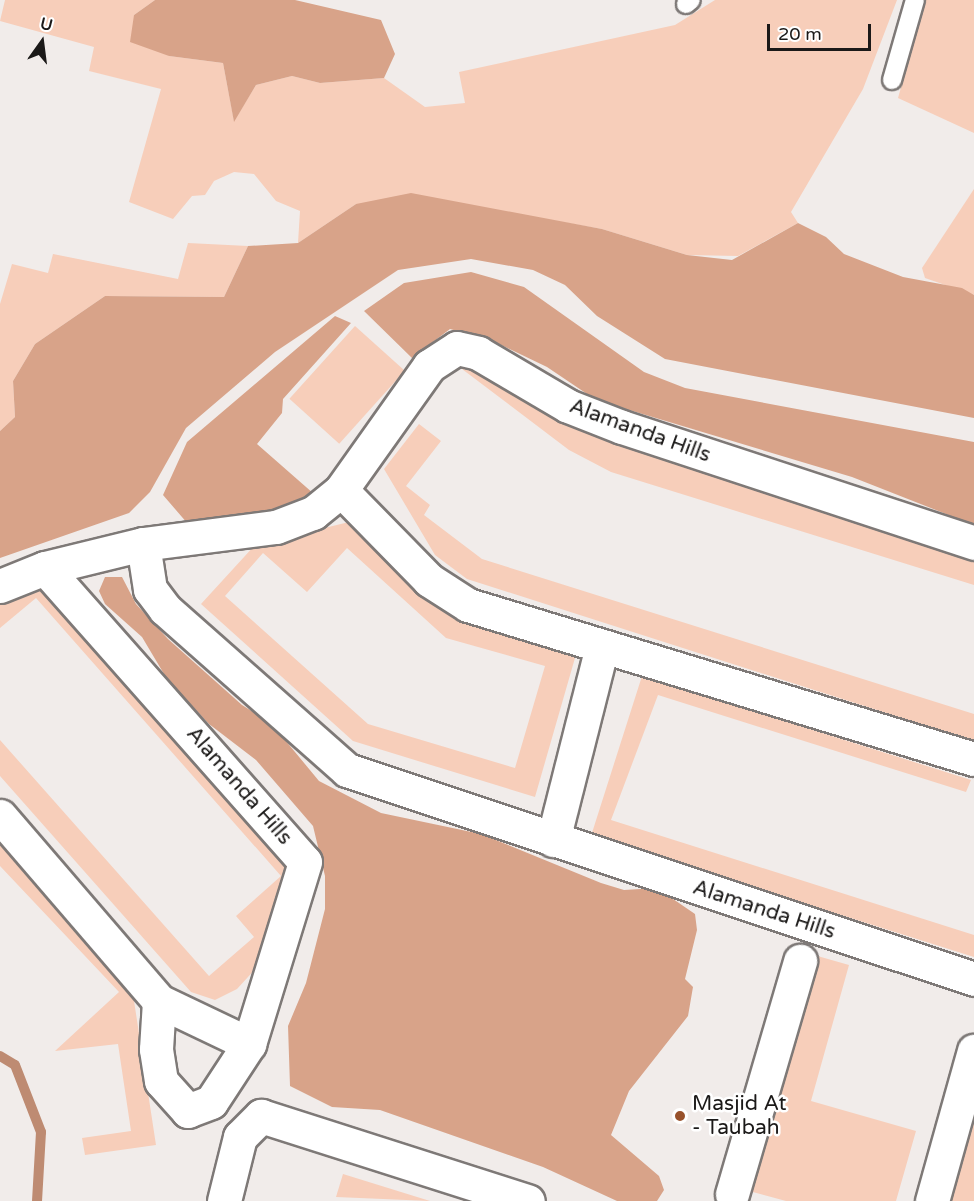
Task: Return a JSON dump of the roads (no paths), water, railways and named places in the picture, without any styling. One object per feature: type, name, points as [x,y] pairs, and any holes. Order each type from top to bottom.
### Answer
[{"type":"street","name":"Alamanda Hills","points":[[0,586],[45,568],[143,544],[276,527],[313,513],[341,490],[429,366],[457,348],[478,353],[568,406],[622,428],[974,543]]},
{"type":"street","points":[[341,490],[429,580],[468,605],[974,759]]},
{"type":"street","name":"Alamanda Hills","points":[[143,544],[150,589],[165,609],[346,770],[974,979]]},
{"type":"street","name":"Alamanda Hills","points":[[45,568],[305,862],[249,1044],[211,1102],[188,1111],[161,1081],[156,1049],[159,1001]]},
{"type":"street","points":[[553,840],[602,646]]},
{"type":"street","points":[[0,816],[159,1001],[249,1044]]},
{"type":"street","points":[[739,1199],[800,961]]},
{"type":"street","points":[[932,1201],[974,1051]]},
{"type":"street","points":[[224,1201],[240,1137],[261,1116],[528,1201]]},
{"type":"lane","points":[[892,80],[915,0]]},
{"type":"waterway","points":[[0,1056],[15,1065],[41,1132],[37,1201]]},
{"type":"place","name":"Masjid At - Taubah","points":[[680,1116]]}]
